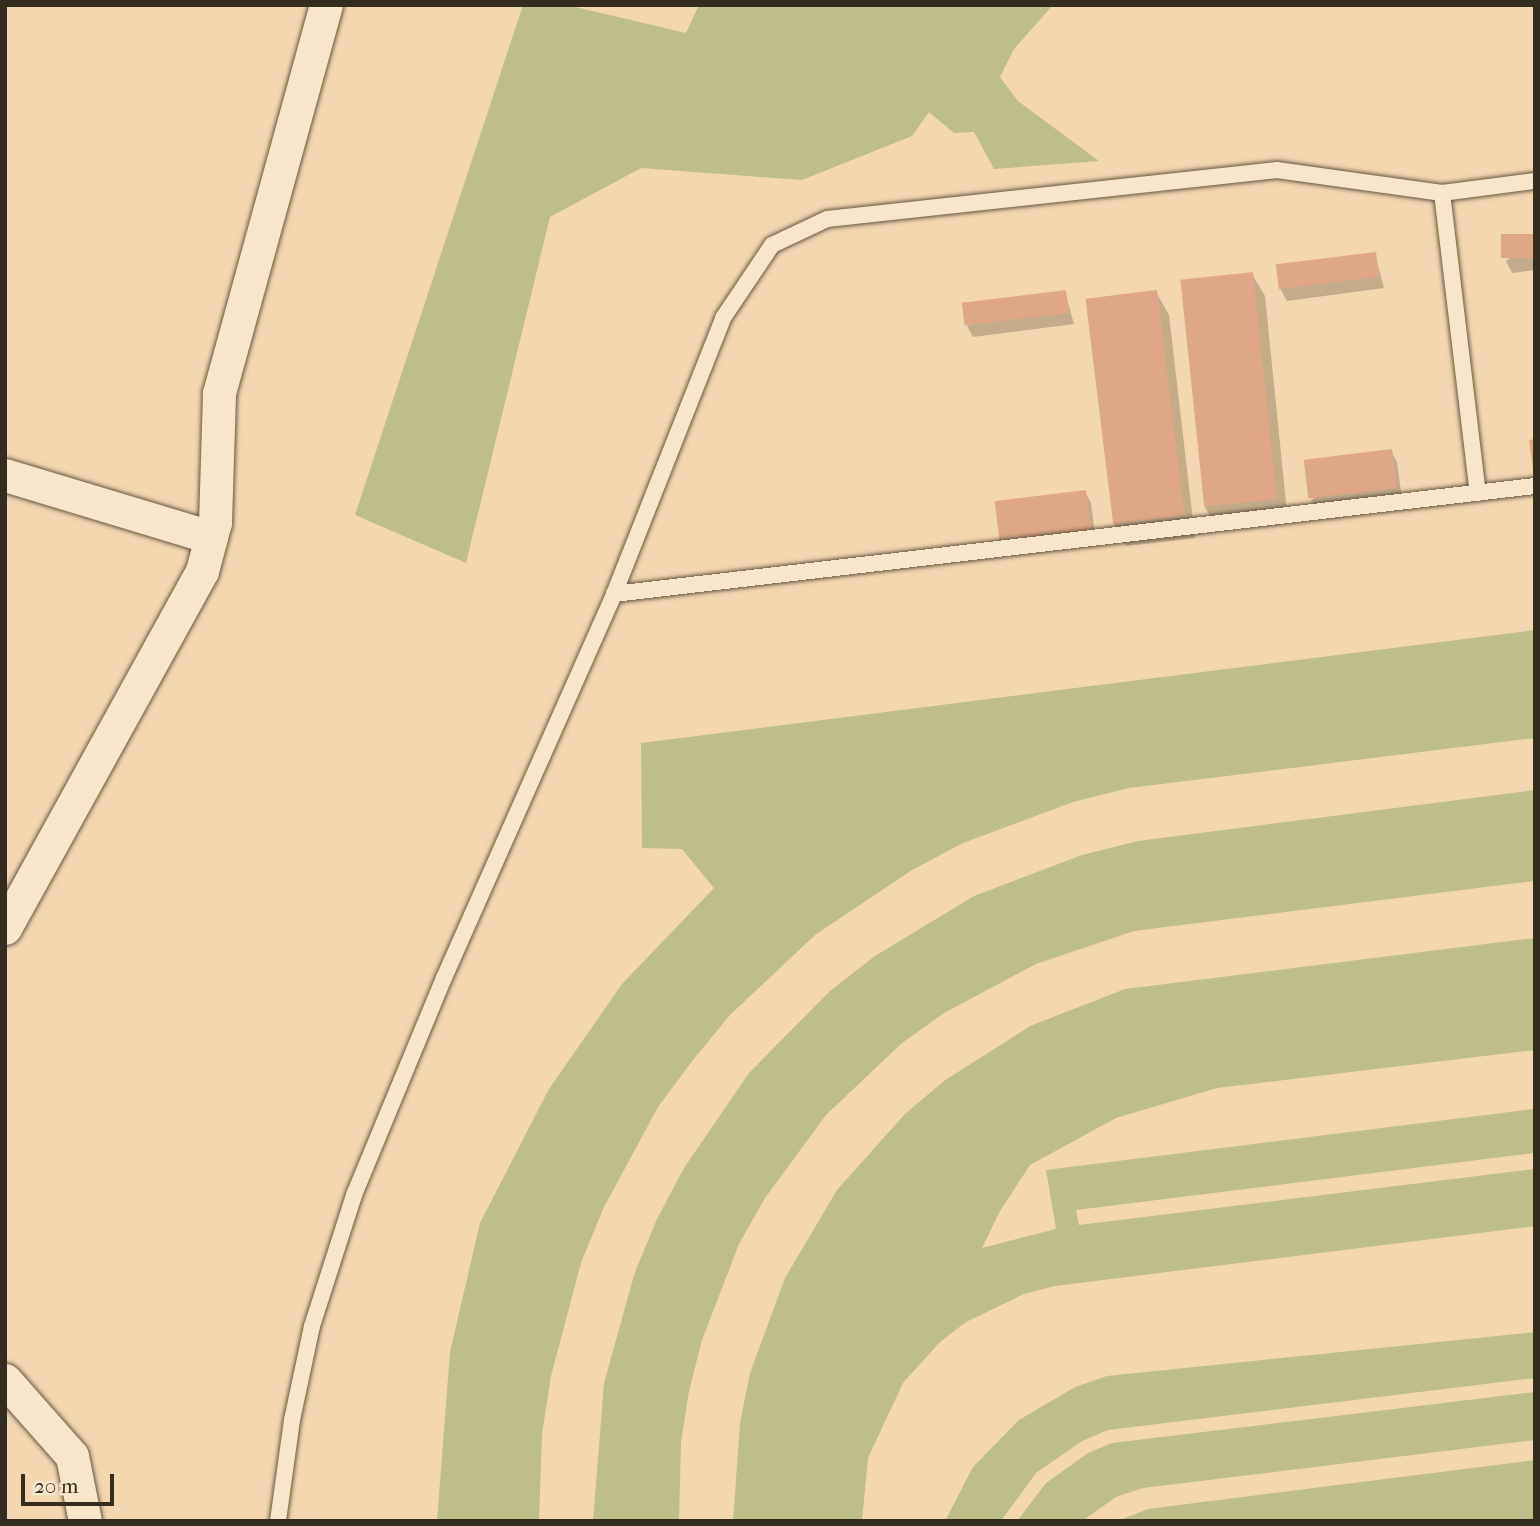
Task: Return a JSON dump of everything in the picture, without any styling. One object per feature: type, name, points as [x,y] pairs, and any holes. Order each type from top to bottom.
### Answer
[{"type":"street","points":[[5,928],[202,571],[211,537],[219,393],[326,5]]},
{"type":"street","points":[[5,475],[211,537]]},
{"type":"street","points":[[5,1380],[72,1456],[85,1521]]},
{"type":"lane","points":[[278,1521],[292,1420],[312,1326],[354,1195],[444,978],[614,594],[723,318],[772,245],[827,219],[1277,170],[1442,193],[1535,181]]},
{"type":"lane","points":[[1442,193],[1478,493]]},
{"type":"lane","points":[[614,594],[1535,486]]},
{"type":"green space","points":[[523,5],[567,5],[686,33],[699,5],[1053,5],[1014,49],[1000,77],[1018,101],[1099,161],[994,169],[974,132],[954,133],[929,112],[912,136],[802,180],[641,168],[550,217],[466,563],[355,515]]},
{"type":"green space","points":[[1535,630],[1535,738],[1129,788],[1073,802],[963,843],[912,870],[815,935],[730,1015],[693,1060],[658,1107],[603,1209],[581,1263],[551,1376],[542,1434],[539,1521],[437,1521],[450,1352],[480,1223],[549,1089],[622,984],[714,888],[682,849],[642,848],[641,743]]},
{"type":"green space","points":[[1535,790],[1535,881],[1134,931],[1036,964],[944,1013],[902,1043],[826,1115],[765,1198],[739,1244],[702,1340],[689,1391],[681,1442],[679,1521],[593,1521],[604,1383],[635,1272],[657,1219],[684,1168],[749,1073],[830,991],[875,956],[974,896],[1082,855],[1138,841]]},
{"type":"green space","points":[[1535,938],[1535,1050],[1217,1088],[1116,1118],[1030,1165],[1000,1211],[982,1248],[1056,1229],[1046,1170],[1535,1109],[1535,1153],[1076,1210],[1079,1225],[1535,1169],[1535,1226],[1055,1286],[1024,1294],[966,1322],[940,1342],[903,1383],[868,1458],[862,1521],[733,1521],[740,1423],[750,1373],[785,1278],[837,1190],[905,1114],[944,1081],[1030,1026],[1125,989]]},
{"type":"green space","points":[[1535,1332],[1535,1378],[1108,1430],[1082,1441],[1036,1473],[1001,1521],[945,1521],[973,1467],[1019,1420],[1075,1387],[1107,1376]]},
{"type":"green space","points":[[1535,1392],[1535,1440],[1143,1488],[1116,1497],[1082,1521],[1017,1521],[1046,1483],[1088,1453],[1112,1443]]},
{"type":"green space","points":[[1535,1460],[1535,1521],[1118,1521],[1148,1509]]},
{"type":"building","points":[[1501,234],[1535,234],[1535,258],[1501,258]]},
{"type":"building","points":[[1376,252],[1379,277],[1279,289],[1276,264]]},
{"type":"building","points":[[1253,272],[1277,499],[1204,506],[1180,280]]},
{"type":"building","points":[[1066,290],[1069,313],[965,326],[962,303]]},
{"type":"building","points":[[1157,290],[1185,515],[1113,524],[1086,299]]},
{"type":"building","points":[[1535,439],[1535,469],[1533,469],[1529,440]]},
{"type":"building","points":[[1392,449],[1397,488],[1308,499],[1304,460]]},
{"type":"building","points":[[1086,490],[1091,531],[1000,542],[995,501]]}]
